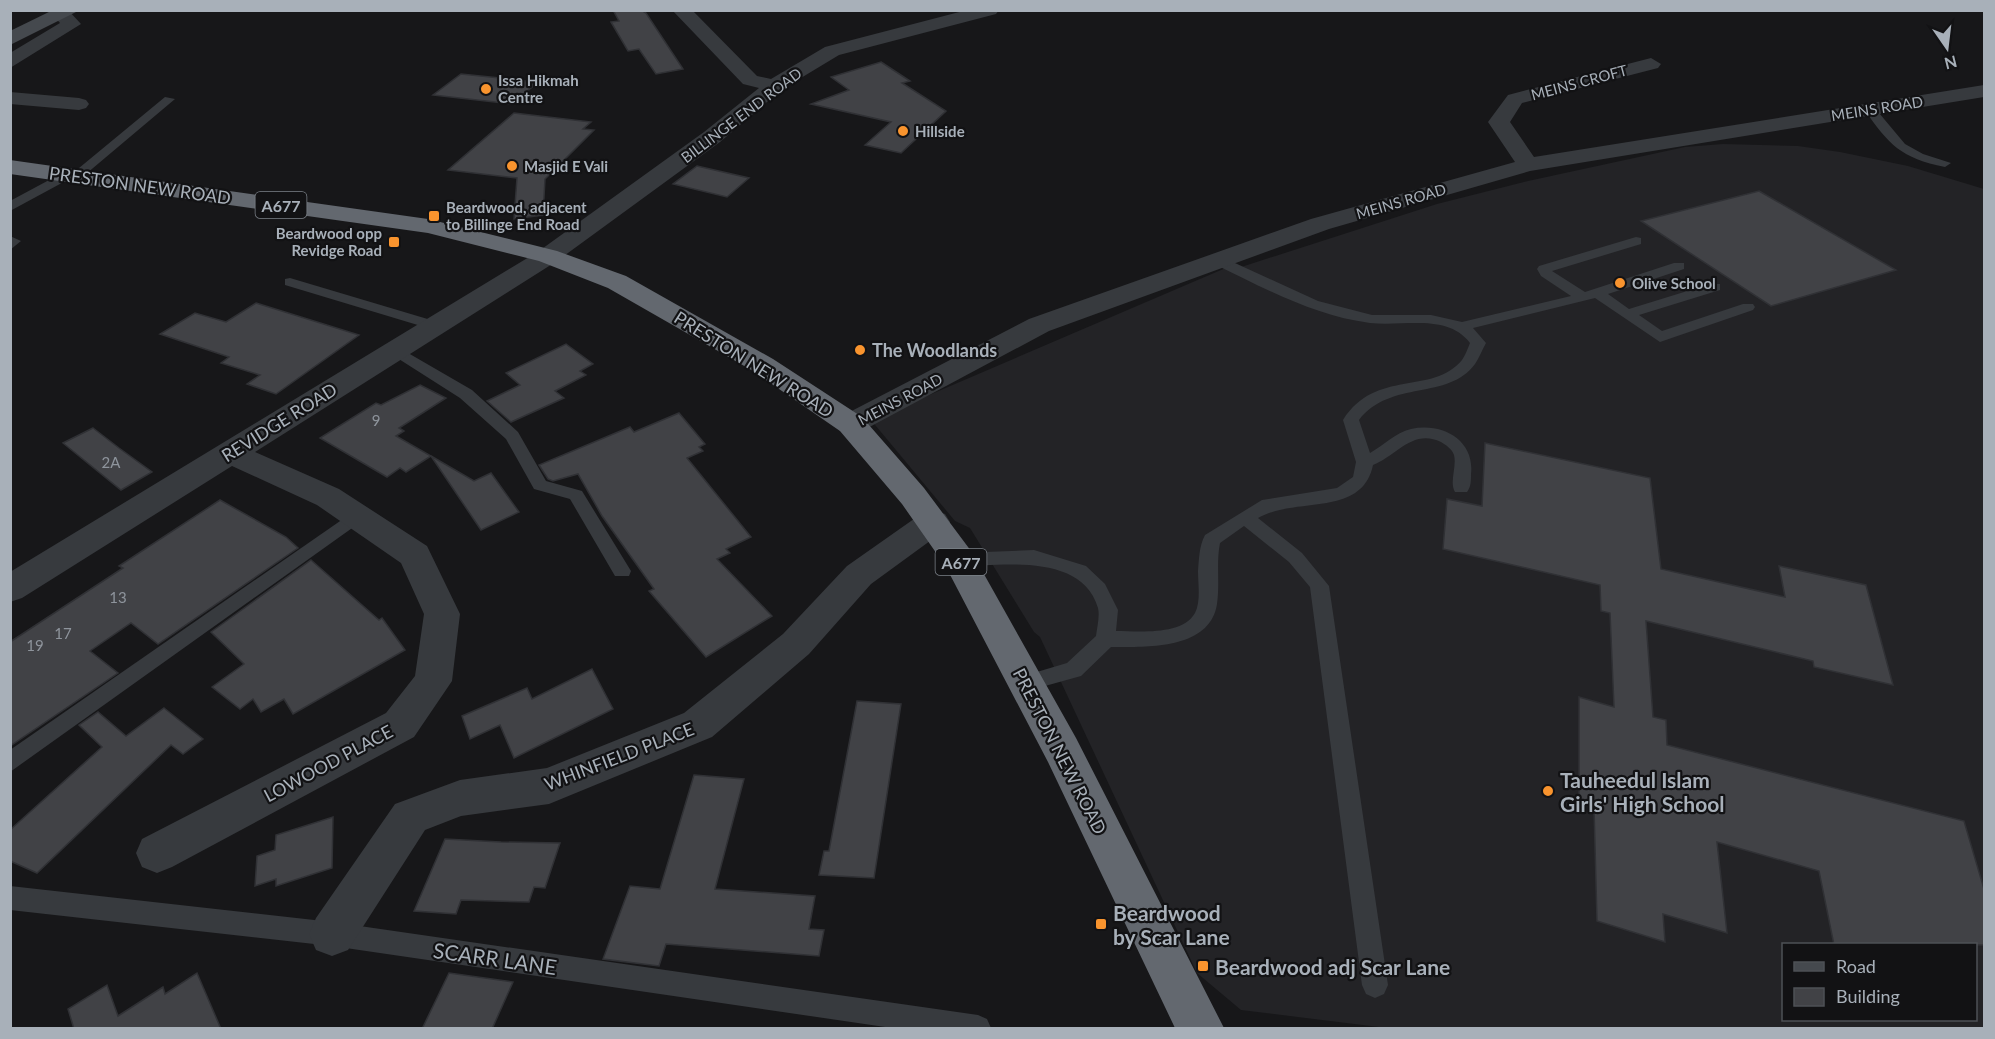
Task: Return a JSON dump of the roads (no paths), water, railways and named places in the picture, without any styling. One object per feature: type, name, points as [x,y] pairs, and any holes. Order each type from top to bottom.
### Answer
[{"type":"highway","name":"PRESTON NEW ROAD","points":[[10,167],[428,226],[548,256],[616,282],[763,365],[851,424],[933,522],[959,560],[1027,683],[1200,1029]]},
{"type":"main road","points":[[10,39],[54,14]]},
{"type":"street","points":[[681,10],[750,80],[774,86]]},
{"type":"street","name":"BILLINGE END ROAD","points":[[548,256],[712,137],[774,86],[832,51],[990,10]]},
{"type":"street","points":[[10,62],[72,24],[54,14]]},
{"type":"street","name":"MEINS CROFT","points":[[1528,165],[1499,122],[1515,99],[1651,64]]},
{"type":"street","name":"MEINS ROAD","points":[[851,424],[1039,325],[1320,224],[1528,165],[1984,91]]},
{"type":"street","points":[[10,98],[79,104]]},
{"type":"street","name":"REVIDGE ROAD","points":[[10,589],[548,256]]},
{"type":"street","name":"LOWOOD PLACE","points":[[158,853],[400,725],[433,681],[442,614],[415,555],[328,497],[230,453]]},
{"type":"street","name":"WHINFIELD PLACE","points":[[332,934],[410,817],[460,798],[549,786],[698,725],[796,644],[859,575],[933,522]]},
{"type":"lane","points":[[10,207],[72,175],[169,99]]},
{"type":"lane","points":[[1870,109],[1902,149],[1918,159],[1945,163]]},
{"type":"lane","points":[[10,240],[14,241],[10,246]]},
{"type":"lane","points":[[1636,241],[1544,269],[1546,273],[1627,314],[1660,337],[1748,307]]},
{"type":"lane","points":[[1027,683],[1074,670],[1106,639],[1174,636],[1198,624],[1207,608],[1211,540],[1268,504],[1341,494],[1361,480],[1365,462],[1351,420],[1358,405],[1389,390],[1429,384],[1461,371],[1474,358],[1478,343],[1473,332],[1462,326],[1442,321],[1354,318],[1290,295],[1219,261]]},
{"type":"lane","points":[[1462,326],[1589,295],[1678,266]]},
{"type":"lane","points":[[290,282],[436,326]]},
{"type":"lane","points":[[1627,314],[1715,287]]},
{"type":"lane","points":[[396,351],[466,394],[512,436],[540,486],[576,495],[622,571]]},
{"type":"lane","points":[[1365,462],[1383,455],[1405,437],[1418,432],[1441,436],[1458,449],[1462,456],[1461,488]]},
{"type":"lane","points":[[10,763],[356,516]]},
{"type":"lane","points":[[1246,518],[1297,560],[1313,576],[1319,586],[1375,985]]},
{"type":"lane","points":[[959,560],[1034,557],[1079,571],[1098,589],[1108,610],[1106,639]]},
{"type":"lane","name":"SCARR LANE","points":[[10,898],[332,934],[978,1029]]},
{"type":"place","name":"Issa Hikmah Centre","points":[[486,89]]},
{"type":"place","name":"Hillside","points":[[903,131]]},
{"type":"place","name":"Masjid E Vali","points":[[512,166]]},
{"type":"place","name":"Beardwood, adjacent to Billinge End Road","points":[[434,216]]},
{"type":"place","name":"Beardwood opp Revidge Road","points":[[394,242]]},
{"type":"place","name":"Olive School","points":[[1620,283]]},
{"type":"place","name":"The Woodlands","points":[[860,350]]},
{"type":"place","name":"Tauheedul Islam Girls' High School","points":[[1548,791]]},
{"type":"place","name":"Beardwood by Scar Lane","points":[[1101,924]]},
{"type":"place","name":"Beardwood adj Scar Lane","points":[[1203,966]]}]
